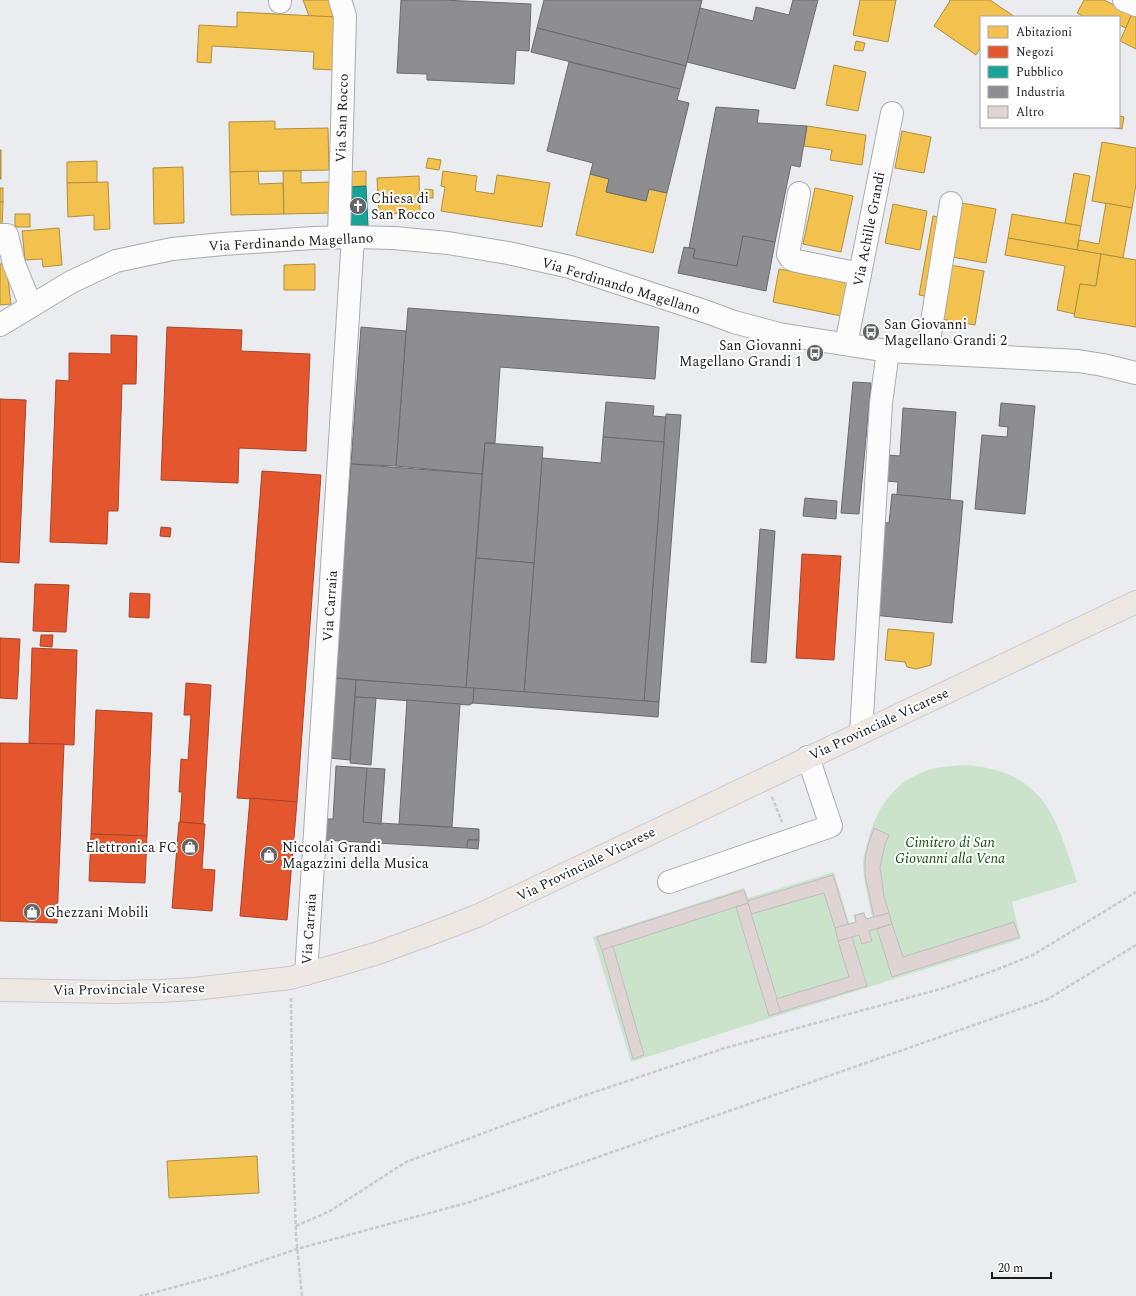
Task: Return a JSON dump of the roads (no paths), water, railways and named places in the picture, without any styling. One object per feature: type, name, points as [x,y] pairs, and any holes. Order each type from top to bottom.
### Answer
[{"type":"main road","name":"Via Provinciale Vicarese","points":[[0,990],[113,992],[202,988],[298,976],[378,953],[477,916],[1136,602]]},
{"type":"street","name":"Via San Rocco","points":[[340,0],[345,16],[346,237]]},
{"type":"street","points":[[1124,0],[1136,5]]},
{"type":"street","name":"Via Achille Grandi","points":[[846,344],[892,113]]},
{"type":"street","points":[[799,192],[788,254],[791,259],[860,274]]},
{"type":"street","points":[[927,353],[951,203]]},
{"type":"street","points":[[0,235],[7,235],[14,264],[31,306]]},
{"type":"street","name":"Via Ferdinando Magellano","points":[[0,325],[71,282],[116,261],[172,249],[223,244],[346,237],[394,238],[508,253],[570,267],[734,322],[779,334],[888,350],[1078,361],[1103,365],[1136,374]]},
{"type":"street","name":"Via Carraia","points":[[298,976],[346,237]]},
{"type":"street","points":[[861,733],[881,403],[888,350]]},
{"type":"street","points":[[669,882],[831,826],[808,757]]},
{"type":"place","name":"Chiesa di San Rocco","points":[[358,206]]},
{"type":"place","name":"San Giovanni Magellano Grandi 2","points":[[871,332]]},
{"type":"place","name":"San Giovanni Magellano Grandi 1","points":[[815,353]]},
{"type":"place","name":"Elettronica FC","points":[[190,847]]},
{"type":"place","name":"Niccolai Grandi Magazzini della Musica","points":[[269,855]]},
{"type":"place","name":"Ghezzani Mobili","points":[[32,912]]},
{"type":"park label","name":"Cimitero di San Giovanni alla Vena","points":[[950,850]]}]
